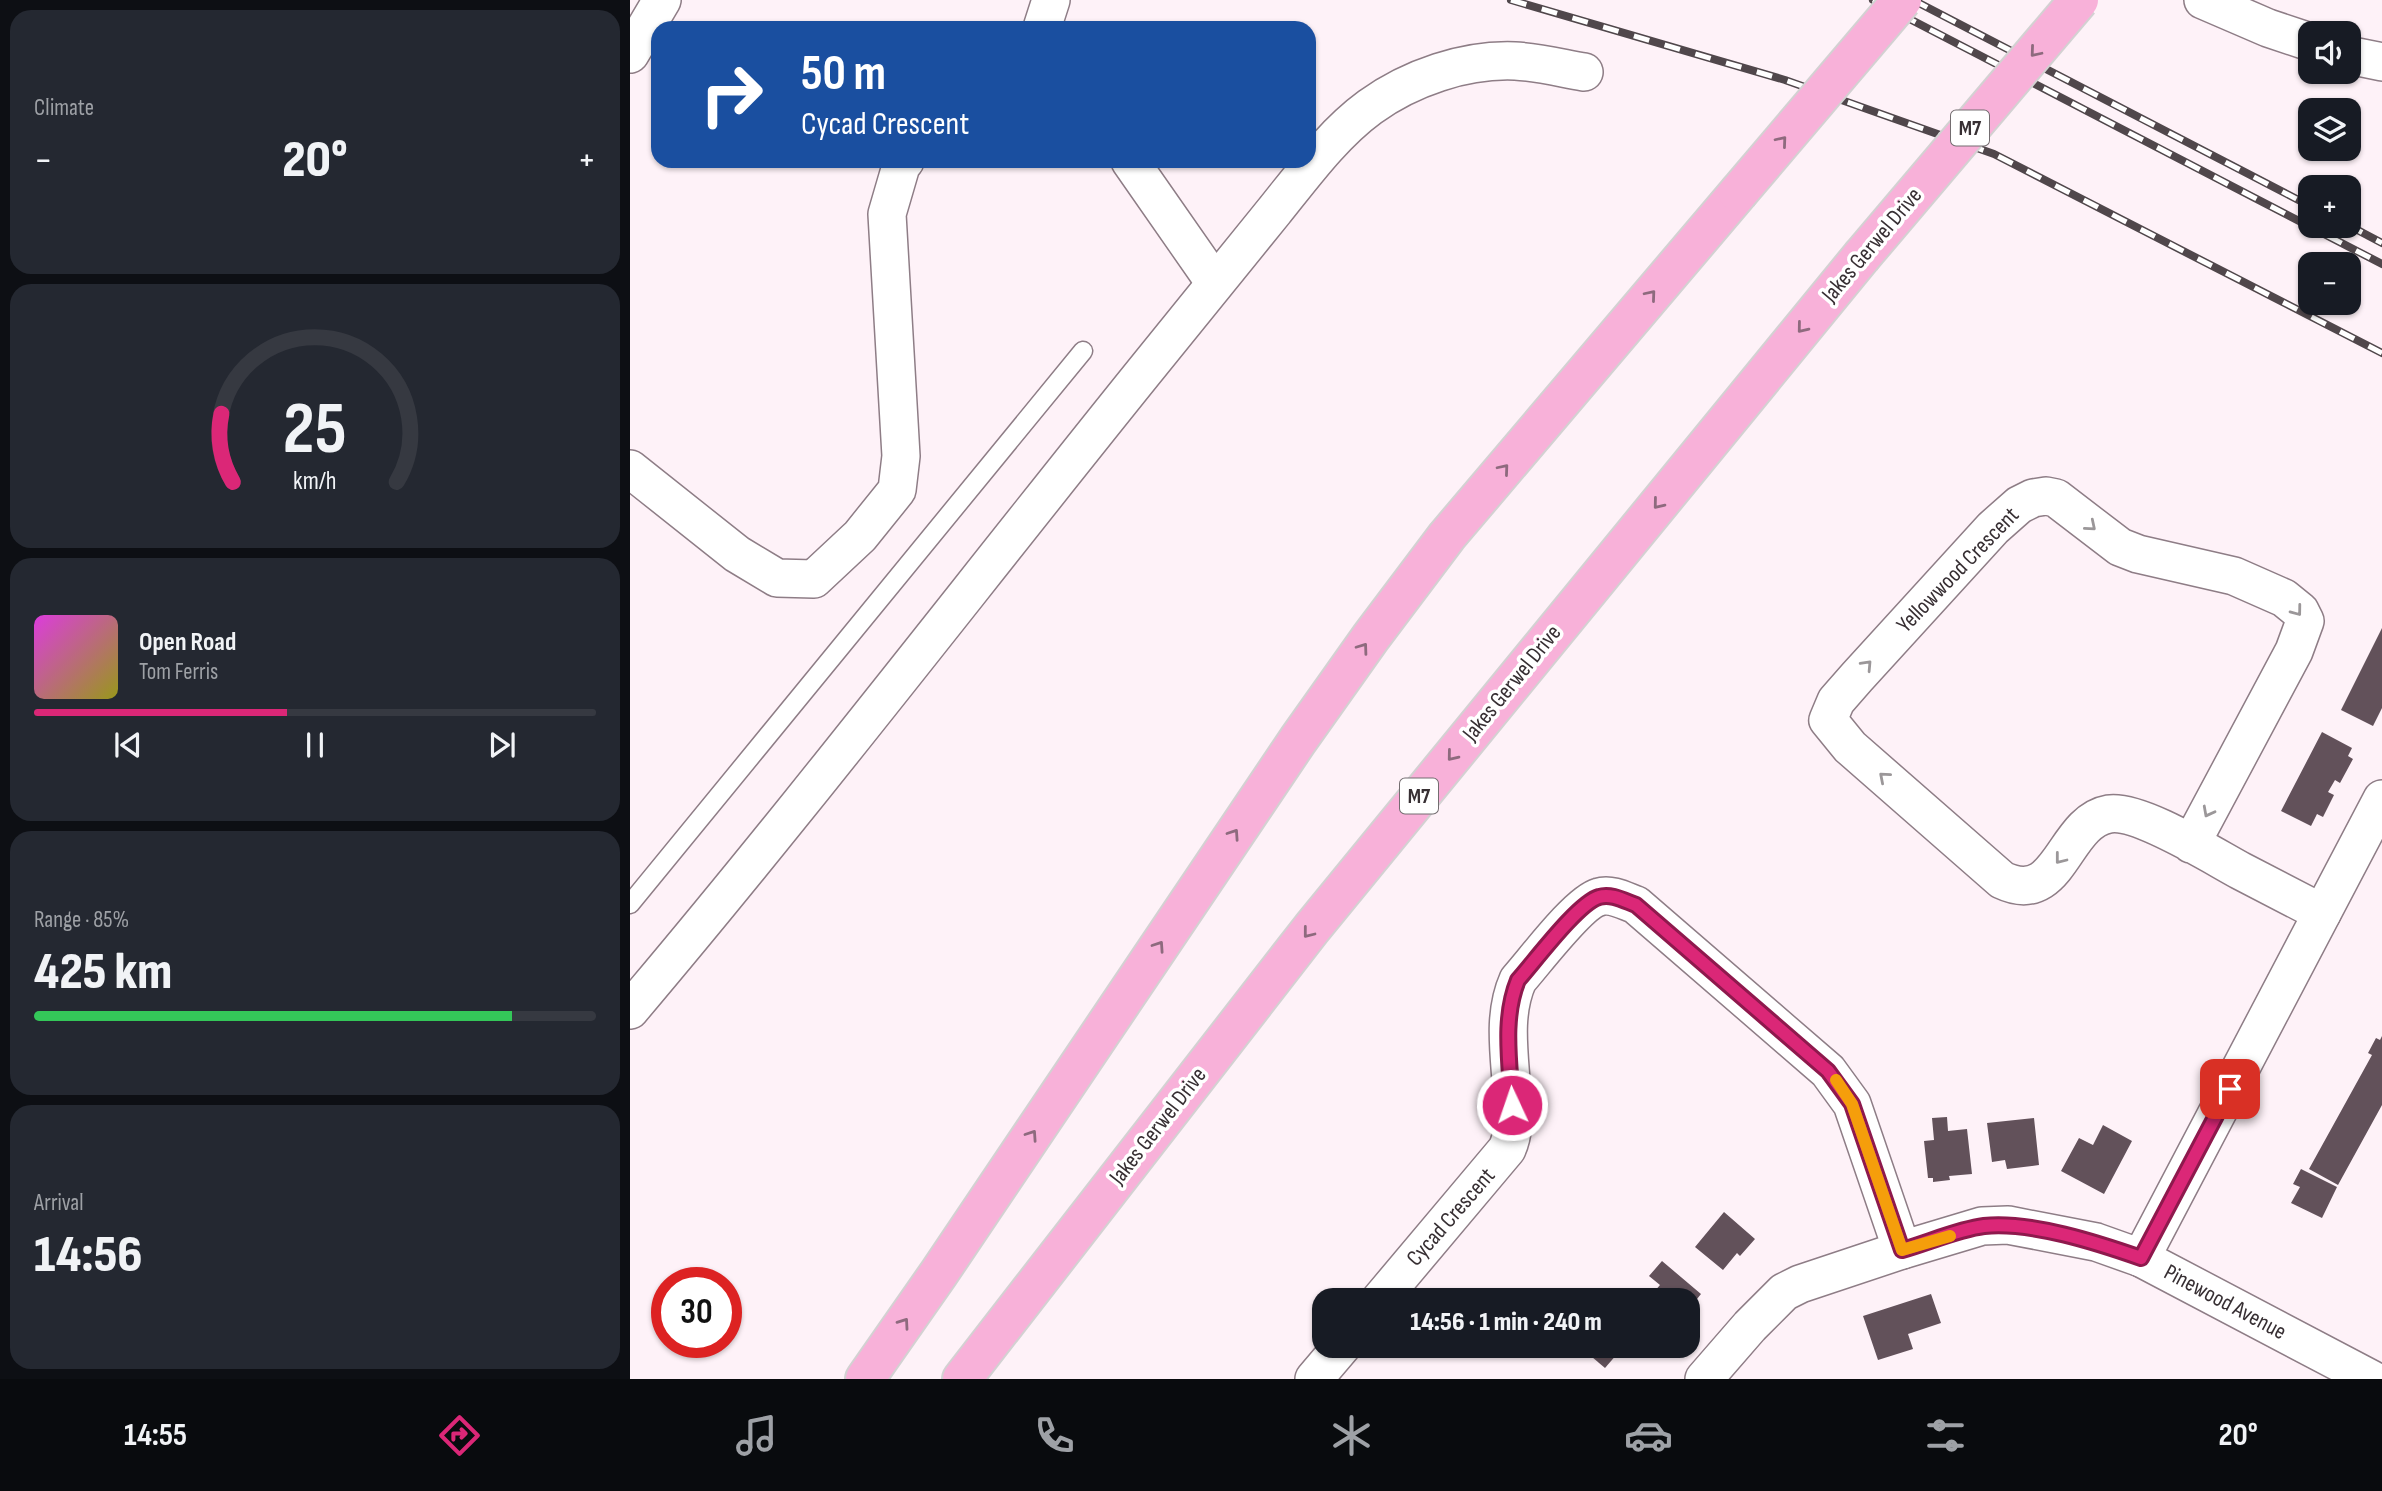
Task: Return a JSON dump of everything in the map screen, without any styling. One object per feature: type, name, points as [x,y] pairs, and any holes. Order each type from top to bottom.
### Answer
[{"type":"highway","points":[[865,1379],[1286,757],[1377,628],[1447,536],[1902,0]]},
{"type":"highway","name":"Jakes Gerwel Drive","points":[[962,1379],[1312,928],[1861,257],[2079,0]]},
{"type":"street","points":[[630,54],[662,0]]},
{"type":"street","points":[[1044,21],[1051,0]]},
{"type":"street","points":[[2203,0],[2267,28],[2298,38]]},
{"type":"street","points":[[2361,58],[2382,62]]},
{"type":"street","points":[[1316,160],[1370,107],[1406,87],[1453,68],[1491,61],[1518,61],[1584,72]]},
{"type":"street","points":[[630,469],[737,554],[777,578],[814,579],[860,536],[897,490],[901,456],[887,214],[900,168]]},
{"type":"street","points":[[1135,168],[1215,283]]},
{"type":"street","points":[[630,1010],[898,682],[1309,168]]},
{"type":"street","name":"Yellowwood Crescent","points":[[2191,844],[2294,651],[2305,621],[2300,611],[2284,598],[2234,576],[2138,554],[2120,547],[2056,498],[2033,498],[2020,505],[1993,528],[1857,677],[1831,710],[1828,720],[1850,747],[2002,880],[2013,886],[2033,886],[2042,881],[2080,833],[2096,819],[2110,814],[2132,817],[2191,844],[2322,913]]},
{"type":"street","points":[[2141,1258],[2382,799]]},
{"type":"street","name":"Cycad Crescent","points":[[1390,1288],[1507,1149],[1514,1127],[1508,1013],[1512,995],[1518,980],[1585,904],[1600,896],[1614,897],[1636,905],[1828,1071],[1852,1104],[1902,1250]]},
{"type":"street","name":"Pinewood Avenue","points":[[1704,1379],[1749,1326],[1784,1292],[1902,1250],[1982,1226],[2008,1225],[2096,1242],[2141,1258],[2371,1379]]},
{"type":"street","points":[[1314,1379],[1332,1358]]},
{"type":"lane","points":[[630,904],[1083,351]]},
{"type":"building","points":[[2382,628],[2382,708],[2373,726],[2341,710]]},
{"type":"building","points":[[2322,732],[2352,748],[2348,756],[2353,759],[2340,783],[2335,780],[2328,792],[2334,795],[2323,817],[2317,814],[2311,826],[2281,811]]},
{"type":"building","points":[[2382,1036],[2382,1105],[2338,1185],[2309,1169],[2372,1055],[2368,1053],[2376,1038],[2380,1040]]},
{"type":"building","points":[[1947,1117],[1948,1131],[1967,1129],[1972,1174],[1949,1176],[1950,1180],[1933,1182],[1933,1178],[1928,1178],[1924,1141],[1934,1140],[1932,1118]]},
{"type":"building","points":[[2034,1118],[2039,1165],[2007,1169],[2005,1160],[1992,1162],[1987,1123]]},
{"type":"building","points":[[2103,1125],[2132,1141],[2104,1194],[2061,1171],[2079,1138],[2093,1145]]},
{"type":"building","points":[[2301,1169],[2337,1187],[2322,1218],[2291,1203],[2300,1187],[2293,1184]]},
{"type":"building","points":[[1724,1212],[1755,1239],[1740,1256],[1737,1253],[1723,1270],[1695,1247]]},
{"type":"building","points":[[1662,1261],[1694,1288],[1657,1288],[1660,1285],[1649,1276]]},
{"type":"building","points":[[1931,1294],[1941,1323],[1908,1334],[1913,1349],[1878,1360],[1863,1316]]},
{"type":"building","points":[[1593,1358],[1614,1358],[1605,1368]]},
{"type":"railway","points":[[1511,0],[1785,80],[1994,154],[2382,353]]},
{"type":"railway","points":[[1873,0],[2382,264]]},
{"type":"railway","points":[[1913,0],[2298,200]]},
{"type":"railway","points":[[2361,232],[2382,243]]},
{"type":"slow traffic","points":[[1836,1080],[1852,1104],[1902,1250],[1950,1236]]},
{"type":"route","points":[[1512,1105],[1508,1013],[1518,980],[1585,904],[1600,896],[1614,897],[1636,905],[1828,1071],[1841,1086],[1852,1104],[1902,1250],[1982,1226],[2008,1225],[2096,1242],[2141,1258],[2230,1089]]}]
